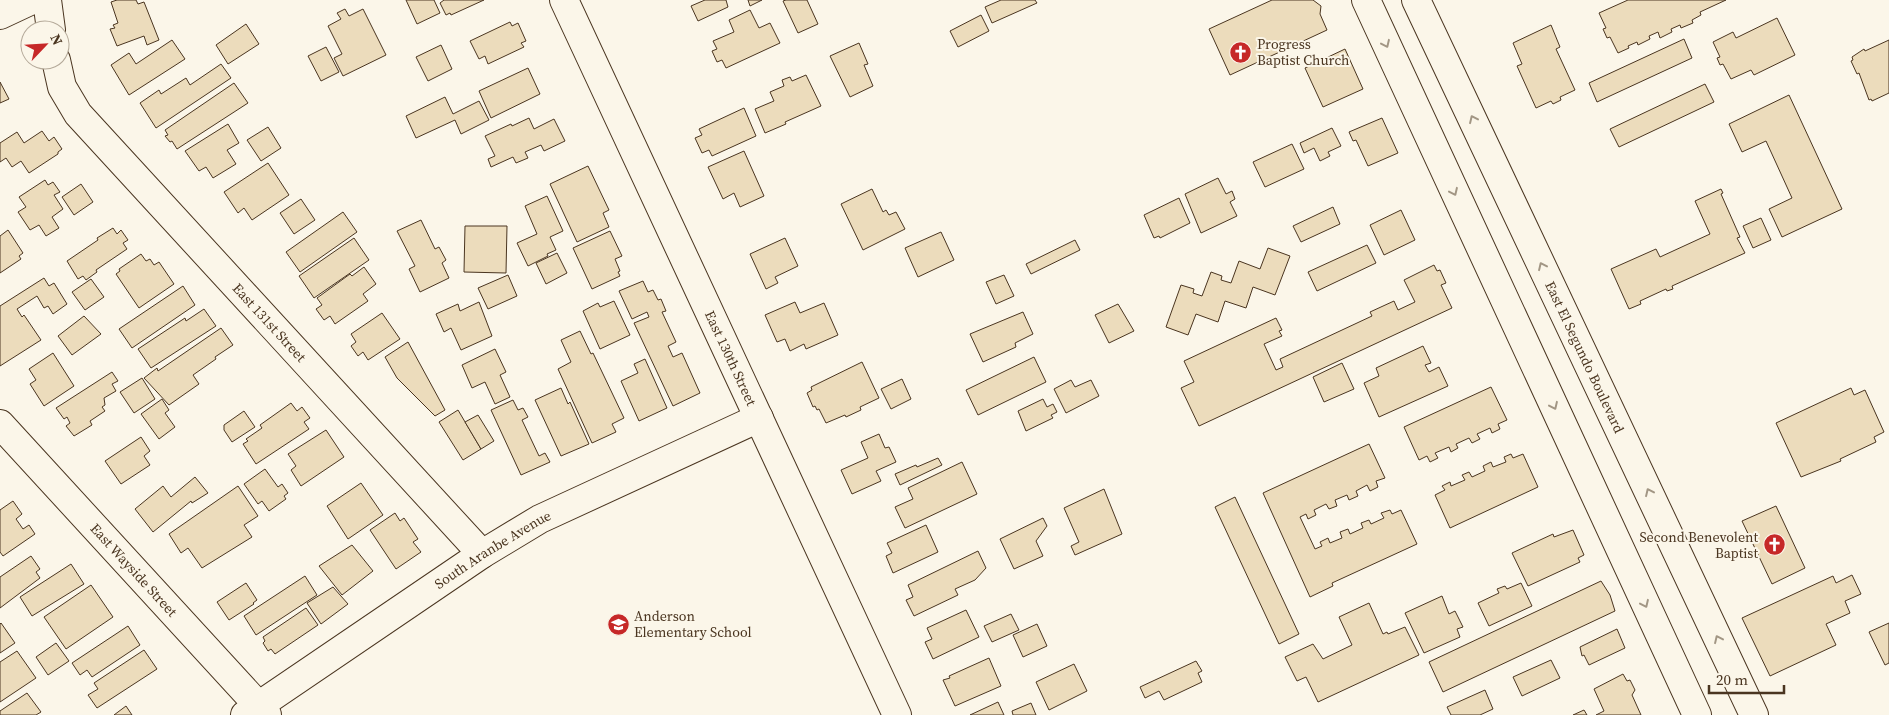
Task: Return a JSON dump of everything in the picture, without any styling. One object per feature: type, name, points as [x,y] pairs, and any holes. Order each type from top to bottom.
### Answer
[{"type":"street","points":[[0,15],[32,0]]},
{"type":"street","points":[[48,0],[50,20]]},
{"type":"street","name":"East 130th Street","points":[[564,0],[897,715]]},
{"type":"street","points":[[1366,0],[1697,715]]},
{"type":"street","name":"East El Segundo Boulevard","points":[[1416,0],[1754,715]]},
{"type":"street","name":"East 131st Street","points":[[58,70],[62,87],[78,114],[482,554]]},
{"type":"street","name":"South Aranbe Avenue","points":[[257,712],[482,554],[540,519],[759,418]]},
{"type":"street","name":"East Wayside Street","points":[[0,424],[257,712]]},
{"type":"building","points":[[117,0],[136,0],[138,4],[144,2],[159,40],[147,45],[144,36],[117,46],[110,29],[115,28],[113,25],[118,23],[111,2]]},
{"type":"building","points":[[406,0],[434,0],[440,13],[417,24]]},
{"type":"building","points":[[444,0],[484,0],[451,15],[450,13],[446,15],[440,3]]},
{"type":"building","points":[[705,0],[726,0],[728,7],[698,21],[691,6]]},
{"type":"building","points":[[748,0],[762,0],[750,6]]},
{"type":"building","points":[[807,0],[818,24],[798,33],[783,1]]},
{"type":"building","points":[[1001,0],[1035,0],[1037,3],[992,23],[985,7]]},
{"type":"building","points":[[1272,0],[1313,0],[1321,6],[1320,14],[1327,30],[1230,75],[1209,29]]},
{"type":"building","points":[[1628,0],[1726,0],[1700,12],[1701,15],[1692,20],[1693,23],[1681,28],[1680,25],[1671,29],[1672,32],[1660,38],[1658,32],[1649,36],[1650,39],[1638,45],[1637,42],[1618,53],[1610,37],[1607,38],[1603,29],[1606,28],[1599,13]]},
{"type":"building","points":[[345,9],[349,16],[363,9],[386,55],[343,76],[334,58],[342,54],[328,26],[341,19],[337,13]]},
{"type":"building","points":[[750,10],[759,28],[770,23],[780,43],[726,68],[722,60],[717,62],[712,51],[717,49],[713,41],[734,32],[729,20]]},
{"type":"building","points":[[981,15],[989,31],[958,47],[950,31]]},
{"type":"building","points":[[1777,18],[1795,55],[1754,75],[1751,70],[1731,79],[1723,64],[1720,65],[1717,58],[1720,57],[1713,42],[1733,32],[1736,38]]},
{"type":"building","points":[[510,22],[512,26],[518,23],[526,41],[521,43],[524,47],[488,64],[485,56],[479,59],[470,41]]},
{"type":"building","points":[[246,24],[259,44],[228,64],[216,45]]},
{"type":"building","points":[[1551,25],[1560,47],[1556,49],[1575,90],[1560,97],[1561,100],[1553,104],[1551,101],[1536,108],[1517,66],[1522,64],[1513,43]]},
{"type":"building","points":[[1684,39],[1692,58],[1597,102],[1589,83]]},
{"type":"building","points":[[172,40],[185,59],[129,95],[111,65],[129,53],[136,64]]},
{"type":"building","points":[[1889,40],[1889,93],[1872,101],[1871,99],[1869,100],[1859,73],[1857,74],[1851,61],[1853,60],[1852,57],[1864,49],[1865,51]]},
{"type":"building","points":[[859,43],[868,64],[864,65],[873,86],[850,97],[830,56]]},
{"type":"building","points":[[441,45],[452,69],[428,81],[416,57]]},
{"type":"building","points":[[326,47],[339,72],[321,81],[308,56]]},
{"type":"building","points":[[1345,49],[1363,89],[1323,107],[1305,68]]},
{"type":"building","points":[[221,64],[231,78],[156,128],[140,103],[159,90],[161,94],[186,78],[190,85]]},
{"type":"building","points":[[528,68],[540,94],[491,118],[479,91]]},
{"type":"building","points":[[806,75],[821,106],[765,133],[755,109],[774,101],[770,92],[784,86],[782,80],[790,77],[792,81]]},
{"type":"building","points":[[0,82],[9,99],[0,103]]},
{"type":"building","points":[[234,83],[248,103],[177,149],[172,141],[170,142],[165,136],[168,135],[165,130]]},
{"type":"building","points":[[1705,84],[1714,102],[1619,147],[1610,129]]},
{"type":"building","points":[[1789,95],[1842,209],[1782,237],[1769,209],[1792,198],[1766,141],[1742,152],[1729,124]]},
{"type":"building","points":[[445,97],[453,114],[479,101],[489,120],[461,134],[455,120],[416,138],[406,116]]},
{"type":"building","points":[[744,108],[756,136],[712,156],[709,150],[702,153],[695,138],[702,135],[699,129]]},
{"type":"building","points":[[529,118],[534,129],[554,119],[565,141],[544,151],[541,145],[525,152],[528,158],[516,163],[513,157],[491,167],[488,159],[495,156],[485,136]]},
{"type":"building","points":[[1382,118],[1398,153],[1368,166],[1356,140],[1353,141],[1349,132]]},
{"type":"building","points":[[228,124],[239,143],[227,150],[236,164],[213,178],[206,167],[199,171],[185,151]]},
{"type":"building","points":[[268,127],[281,148],[261,161],[247,140]]},
{"type":"building","points":[[1332,128],[1341,146],[1328,152],[1330,156],[1320,161],[1314,148],[1304,153],[1300,143]]},
{"type":"building","points":[[42,131],[49,141],[54,137],[62,149],[58,154],[29,173],[21,161],[12,167],[6,158],[0,162],[0,143],[17,132],[24,143]]},
{"type":"building","points":[[1292,144],[1304,169],[1265,187],[1253,162]]},
{"type":"building","points":[[744,151],[764,196],[740,207],[734,193],[723,199],[708,167]]},
{"type":"building","points":[[268,163],[289,195],[252,220],[244,208],[238,213],[224,192]]},
{"type":"building","points":[[588,166],[609,210],[603,213],[609,227],[577,242],[550,184]]},
{"type":"building","points":[[1218,178],[1226,194],[1232,191],[1235,199],[1230,202],[1237,216],[1201,233],[1185,194]]},
{"type":"building","points":[[45,180],[48,185],[53,182],[60,192],[54,195],[63,209],[52,217],[59,228],[46,236],[39,225],[30,230],[18,212],[26,207],[19,197]]},
{"type":"building","points":[[81,184],[93,202],[74,215],[62,197]]},
{"type":"building","points":[[872,189],[883,212],[886,210],[889,215],[896,212],[905,229],[863,250],[841,204]]},
{"type":"building","points":[[1721,189],[1723,193],[1721,194],[1740,237],[1737,238],[1745,253],[1672,286],[1673,289],[1667,291],[1666,289],[1640,301],[1641,304],[1629,309],[1611,269],[1656,249],[1660,257],[1710,234],[1695,201]]},
{"type":"building","points":[[547,196],[563,231],[550,237],[556,250],[528,266],[517,243],[537,234],[525,206]]},
{"type":"building","points":[[1179,198],[1190,223],[1160,238],[1159,236],[1154,238],[1144,215]]},
{"type":"building","points":[[301,199],[315,220],[294,234],[280,213]]},
{"type":"building","points":[[1333,207],[1340,224],[1301,242],[1293,226]]},
{"type":"building","points":[[1401,210],[1415,240],[1384,255],[1370,225]]},
{"type":"building","points":[[343,212],[357,232],[300,272],[286,252]]},
{"type":"building","points":[[1761,218],[1771,240],[1753,248],[1743,226]]},
{"type":"building","points":[[421,220],[435,249],[439,247],[446,260],[442,263],[449,278],[420,292],[409,269],[415,266],[397,231]]},
{"type":"building","points":[[465,226],[507,226],[506,273],[464,272]]},
{"type":"building","points":[[113,228],[117,234],[121,230],[128,240],[123,243],[127,249],[96,270],[97,272],[86,280],[83,276],[78,279],[67,261]]},
{"type":"building","points":[[8,230],[23,253],[19,256],[21,259],[0,273],[0,236]]},
{"type":"building","points":[[610,231],[622,256],[615,259],[620,276],[592,289],[573,248]]},
{"type":"building","points":[[941,232],[954,260],[918,277],[905,248]]},
{"type":"building","points":[[354,238],[369,260],[314,298],[299,276]]},
{"type":"building","points":[[785,238],[798,266],[775,277],[778,283],[766,289],[750,254]]},
{"type":"building","points":[[1075,240],[1080,250],[1031,274],[1026,264]]},
{"type":"building","points":[[1367,245],[1376,263],[1317,291],[1308,272]]},
{"type":"building","points":[[1268,248],[1290,256],[1275,295],[1253,287],[1246,308],[1225,301],[1218,322],[1196,314],[1188,335],[1166,327],[1181,285],[1194,289],[1193,293],[1202,296],[1211,272],[1222,276],[1221,280],[1231,283],[1239,261],[1260,269]]},
{"type":"building","points":[[557,253],[567,273],[546,284],[536,263]]},
{"type":"building","points":[[141,254],[146,261],[150,259],[154,265],[159,262],[174,284],[139,308],[116,274],[120,271],[119,269]]},
{"type":"building","points":[[1434,265],[1437,271],[1440,270],[1446,283],[1441,285],[1452,308],[1199,426],[1181,388],[1194,382],[1184,361],[1276,318],[1282,330],[1279,331],[1282,336],[1264,344],[1276,370],[1283,367],[1280,359],[1372,316],[1370,312],[1394,301],[1398,310],[1415,302],[1404,280]]},
{"type":"building","points":[[364,267],[376,284],[363,294],[368,301],[335,324],[330,316],[324,320],[316,309],[322,305],[317,298],[350,274],[352,276]]},
{"type":"building","points":[[508,275],[517,296],[488,309],[478,288]]},
{"type":"building","points":[[1004,275],[1014,296],[996,304],[986,282]]},
{"type":"building","points":[[44,278],[49,286],[54,283],[67,304],[53,314],[48,306],[44,308],[37,296],[17,309],[22,317],[24,315],[41,340],[0,366],[0,306]]},
{"type":"building","points":[[91,279],[104,297],[85,310],[72,292]]},
{"type":"building","points":[[643,281],[648,292],[653,290],[658,300],[661,299],[666,311],[662,312],[676,342],[668,346],[673,357],[682,353],[700,393],[673,406],[634,323],[649,317],[647,312],[632,319],[619,291]]},
{"type":"building","points":[[183,286],[195,305],[132,348],[119,329]]},
{"type":"building","points":[[614,301],[630,335],[600,349],[583,311],[598,303],[600,307]]},
{"type":"building","points":[[479,302],[492,336],[461,350],[451,328],[444,332],[436,314],[458,304],[460,311]]},
{"type":"building","points":[[795,302],[800,313],[824,303],[838,335],[806,349],[804,344],[790,351],[785,339],[777,342],[765,315]]},
{"type":"building","points":[[1118,304],[1134,331],[1109,343],[1095,315]]},
{"type":"building","points":[[204,309],[216,326],[151,368],[138,349],[185,318],[186,321]]},
{"type":"building","points":[[1023,312],[1033,334],[1015,343],[1016,347],[983,362],[970,334]]},
{"type":"building","points":[[382,313],[400,339],[368,360],[363,352],[358,356],[351,346],[356,342],[351,334]]},
{"type":"building","points":[[84,316],[101,334],[72,355],[58,336]]},
{"type":"building","points":[[221,328],[233,345],[193,375],[199,384],[169,405],[144,378],[157,368],[158,371]]},
{"type":"building","points":[[580,331],[591,354],[593,353],[624,418],[612,424],[616,432],[592,443],[558,369],[571,362],[561,340]]},
{"type":"building","points":[[408,342],[445,410],[435,416],[397,378],[385,357]]},
{"type":"building","points":[[1423,346],[1431,363],[1425,365],[1429,372],[1439,367],[1448,386],[1379,417],[1364,383],[1379,376],[1376,368]]},
{"type":"building","points":[[495,349],[506,372],[500,375],[510,397],[495,404],[485,382],[472,388],[462,365]]},
{"type":"building","points":[[53,353],[74,386],[44,406],[30,384],[36,380],[29,369]]},
{"type":"building","points":[[1034,357],[1046,382],[978,415],[966,390]]},
{"type":"building","points":[[645,359],[667,408],[639,421],[621,381],[638,373],[634,364]]},
{"type":"building","points":[[862,362],[879,398],[860,407],[861,410],[826,423],[819,409],[817,410],[815,406],[813,407],[807,393],[812,390],[811,387]]},
{"type":"building","points":[[1342,363],[1354,389],[1324,402],[1313,377]]},
{"type":"building","points":[[112,372],[118,381],[112,384],[116,391],[104,398],[105,405],[102,407],[105,411],[90,421],[92,425],[74,436],[66,426],[70,423],[67,417],[64,419],[56,408]]},
{"type":"building","points":[[142,378],[155,399],[134,413],[120,392]]},
{"type":"building","points":[[902,379],[911,399],[891,409],[881,389]]},
{"type":"building","points":[[1071,380],[1075,387],[1091,380],[1099,396],[1066,413],[1054,389]]},
{"type":"building","points":[[1491,387],[1507,420],[1498,424],[1500,429],[1492,433],[1490,428],[1477,434],[1480,439],[1472,443],[1469,438],[1456,444],[1458,448],[1451,452],[1449,447],[1435,453],[1438,458],[1430,462],[1427,456],[1419,460],[1404,427]]},
{"type":"building","points":[[561,388],[568,404],[570,402],[589,444],[561,456],[535,400]]},
{"type":"building","points":[[1851,388],[1854,395],[1865,390],[1884,432],[1874,437],[1876,442],[1840,459],[1841,461],[1801,477],[1776,423]]},
{"type":"building","points":[[162,399],[169,410],[165,413],[175,427],[159,439],[141,414]]},
{"type":"building","points":[[1043,399],[1047,407],[1053,404],[1057,412],[1051,415],[1053,418],[1026,431],[1018,411]]},
{"type":"building","points":[[513,400],[518,410],[523,408],[528,417],[522,420],[539,456],[545,453],[550,462],[521,475],[491,410]]},
{"type":"building","points":[[291,403],[297,411],[302,407],[310,418],[304,422],[309,429],[256,464],[243,444],[248,441],[246,439],[262,428],[260,425]]},
{"type":"building","points":[[458,410],[481,449],[463,460],[439,422]]},
{"type":"building","points":[[244,411],[255,427],[232,442],[224,430],[224,425]]},
{"type":"building","points":[[478,415],[494,441],[481,449],[465,422]]},
{"type":"building","points":[[326,430],[344,457],[301,486],[291,470],[296,466],[288,454]]},
{"type":"building","points":[[879,434],[885,448],[889,447],[896,462],[876,471],[881,481],[852,494],[841,470],[868,458],[861,442]]},
{"type":"building","points":[[141,437],[150,451],[144,456],[150,465],[121,484],[105,461]]},
{"type":"building","points":[[1369,444],[1385,478],[1376,481],[1378,487],[1370,491],[1367,485],[1356,491],[1358,496],[1349,500],[1347,495],[1335,500],[1337,506],[1329,509],[1326,504],[1314,510],[1316,515],[1308,519],[1306,514],[1300,517],[1315,549],[1322,546],[1320,542],[1328,538],[1330,543],[1342,538],[1340,532],[1348,529],[1350,534],[1363,528],[1361,523],[1369,520],[1371,524],[1384,518],[1381,513],[1390,510],[1392,514],[1401,510],[1417,544],[1332,583],[1333,586],[1310,597],[1263,493]]},
{"type":"building","points":[[1511,454],[1513,458],[1523,454],[1538,487],[1450,528],[1435,495],[1445,490],[1442,486],[1450,482],[1451,486],[1465,480],[1462,475],[1469,472],[1472,477],[1485,471],[1483,466],[1491,462],[1493,467],[1506,462],[1504,457]]},
{"type":"building","points":[[938,458],[942,465],[900,485],[895,474]]},
{"type":"building","points":[[962,462],[977,494],[905,528],[895,507],[913,499],[908,488]]},
{"type":"building","points":[[265,469],[278,487],[282,484],[288,493],[284,496],[286,499],[269,511],[262,501],[258,504],[244,484]]},
{"type":"building","points":[[195,477],[208,493],[192,503],[191,501],[153,532],[135,509],[163,486],[171,497]]},
{"type":"building","points":[[361,483],[383,515],[348,539],[327,506]]},
{"type":"building","points":[[238,486],[258,516],[244,525],[252,537],[202,568],[188,548],[181,553],[169,534]]},
{"type":"building","points":[[1104,489],[1122,534],[1075,555],[1071,546],[1079,542],[1064,508]]},
{"type":"building","points":[[1235,497],[1299,634],[1279,644],[1215,507]]},
{"type":"building","points":[[13,501],[22,514],[16,519],[23,529],[29,525],[35,534],[3,556],[0,552],[0,510]]},
{"type":"building","name":"Second Benevolent Baptist","points":[[1776,506],[1805,568],[1772,584],[1742,521]]},
{"type":"building","points":[[395,513],[400,521],[404,518],[418,539],[413,542],[421,552],[396,569],[370,530]]},
{"type":"building","points":[[1043,518],[1047,526],[1036,541],[1043,556],[1014,569],[1000,539]]},
{"type":"building","points":[[926,525],[938,552],[893,573],[886,556],[892,553],[887,543]]},
{"type":"building","points":[[1573,530],[1584,555],[1578,558],[1580,562],[1528,586],[1512,553],[1553,534],[1554,537]]},
{"type":"building","points":[[352,545],[373,571],[342,595],[319,566]]},
{"type":"building","points":[[978,551],[986,568],[975,580],[955,589],[958,595],[914,616],[906,600],[913,597],[908,585]]},
{"type":"building","points":[[31,556],[40,569],[36,572],[40,578],[0,608],[0,577]]},
{"type":"building","points":[[71,564],[84,584],[32,616],[20,597]]},
{"type":"building","points":[[1852,575],[1861,594],[1845,601],[1850,613],[1826,624],[1836,645],[1770,676],[1742,618],[1833,576],[1836,583]]},
{"type":"building","points":[[305,576],[317,595],[256,635],[244,616]]},
{"type":"building","points":[[1601,581],[1610,595],[1615,611],[1443,692],[1429,662]]},
{"type":"building","points":[[246,583],[257,600],[254,604],[229,620],[217,602]]},
{"type":"building","points":[[1521,583],[1532,606],[1489,626],[1478,603],[1499,593],[1497,589],[1505,586],[1507,589]]},
{"type":"building","points":[[91,585],[113,617],[66,649],[44,617]]},
{"type":"building","points":[[333,587],[348,604],[321,624],[307,603]]},
{"type":"building","points":[[1442,596],[1449,614],[1455,611],[1463,627],[1457,629],[1460,637],[1424,653],[1405,613]]},
{"type":"building","points":[[1369,603],[1383,634],[1387,632],[1388,634],[1405,627],[1419,655],[1318,702],[1306,677],[1297,681],[1285,657],[1313,644],[1323,659],[1352,645],[1339,617]]},
{"type":"building","points":[[306,608],[318,625],[275,654],[271,649],[268,651],[263,643],[265,641],[263,637]]},
{"type":"building","points":[[966,610],[979,637],[933,659],[925,642],[932,639],[927,628]]},
{"type":"building","points":[[1011,614],[1019,630],[992,642],[984,626]]},
{"type":"building","points":[[1889,623],[1889,663],[1885,665],[1869,632]]},
{"type":"building","points":[[0,624],[15,643],[0,653]]},
{"type":"building","points":[[1037,624],[1047,646],[1023,657],[1013,635]]},
{"type":"building","points":[[128,626],[140,645],[92,677],[87,670],[80,675],[72,663]]},
{"type":"building","points":[[1617,629],[1625,648],[1589,665],[1584,655],[1582,656],[1580,647]]},
{"type":"building","points":[[56,643],[69,661],[48,675],[36,657]]},
{"type":"building","points":[[144,650],[157,669],[97,708],[88,695],[98,689],[94,683]]},
{"type":"building","points":[[17,651],[36,678],[0,702],[0,662]]},
{"type":"building","points":[[989,658],[1001,686],[955,706],[943,680]]},
{"type":"building","points":[[1551,660],[1560,678],[1522,696],[1513,677]]},
{"type":"building","points":[[1196,661],[1202,671],[1198,673],[1202,682],[1164,700],[1159,691],[1145,698],[1140,687]]},
{"type":"building","points":[[1074,664],[1087,691],[1049,710],[1036,682]]},
{"type":"building","points":[[1623,674],[1627,681],[1630,680],[1635,690],[1632,695],[1641,715],[1596,715],[1604,711],[1594,689]]},
{"type":"building","points":[[1485,690],[1493,709],[1480,715],[1451,715],[1447,707]]},
{"type":"building","points":[[27,693],[41,712],[36,715],[0,715],[0,711]]},
{"type":"building","points":[[998,702],[1004,715],[970,715]]},
{"type":"building","points":[[1031,703],[1036,715],[1013,715],[1012,711]]},
{"type":"building","points":[[126,706],[132,715],[114,715]]},
{"type":"building","points":[[1584,710],[1587,715],[1573,715]]},
{"type":"place","name":"Progress Baptist Church","points":[[1241,52]]},
{"type":"place","name":"Second Benevolent Baptist","points":[[1774,545]]},
{"type":"place","name":"Anderson Elementary School","points":[[618,624]]}]
